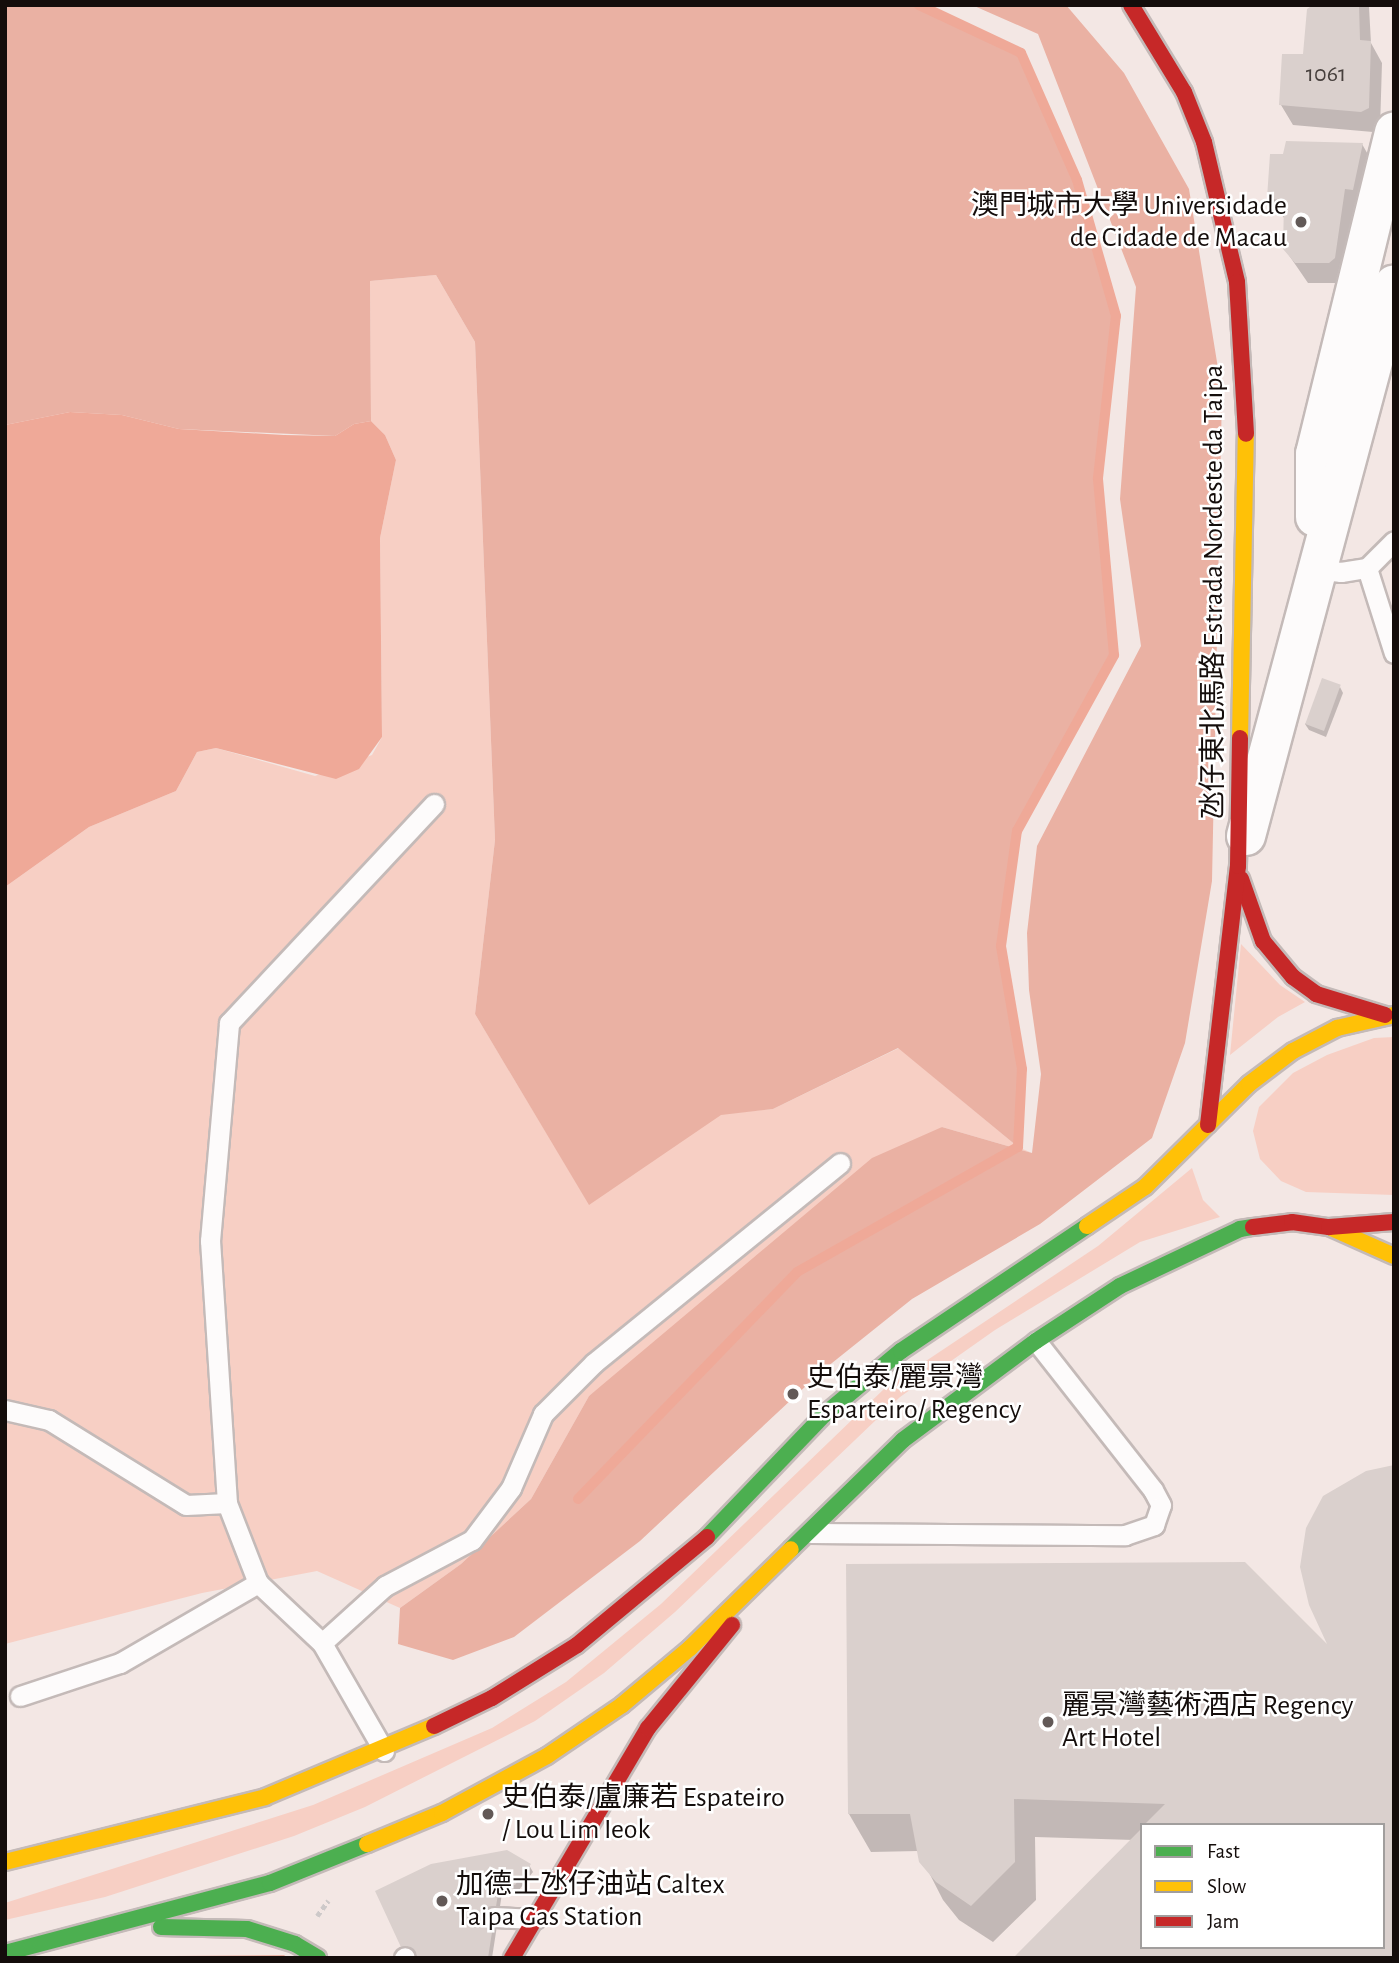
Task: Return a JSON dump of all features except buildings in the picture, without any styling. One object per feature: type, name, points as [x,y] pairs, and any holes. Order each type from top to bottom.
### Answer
[{"type":"main road","name":"氹仔東北馬路 Estrada Nordeste da Taipa","points":[[1131,5],[1184,92],[1204,142],[1237,282],[1246,435],[1238,866],[1209,1125]]},
{"type":"main road","name":"氹仔東北馬路 Estrada Nordeste da Taipa","points":[[1238,866],[1263,941],[1293,977],[1316,993],[1389,1015]]},
{"type":"main road","points":[[5,1862],[265,1797],[384,1751],[492,1698],[577,1645],[698,1546],[825,1414],[901,1351],[1145,1187],[1249,1084],[1293,1051],[1337,1028],[1389,1015]]},
{"type":"main road","points":[[5,1954],[100,1931],[270,1883],[442,1813],[547,1756],[622,1705],[690,1648],[903,1440],[1036,1341],[1120,1286],[1240,1228],[1292,1222],[1329,1227],[1394,1222]]},
{"type":"main road","points":[[1329,1227],[1394,1256]]},
{"type":"main road","points":[[512,1958],[648,1728],[806,1533]]},
{"type":"main road","points":[[100,1931],[188,1926],[247,1929],[295,1944],[318,1958]]},
{"type":"street","points":[[1315,569],[1315,454],[1394,132]]},
{"type":"street","points":[[1238,866],[1315,569],[1381,372],[1394,284]]},
{"type":"lane","points":[[1315,569],[1340,572],[1367,568],[1394,541]]},
{"type":"lane","points":[[1367,568],[1394,653]]},
{"type":"lane","points":[[384,1751],[322,1643],[258,1583],[227,1503],[210,1241],[229,1023],[434,804]]},
{"type":"lane","points":[[322,1643],[385,1586],[472,1540],[511,1488],[542,1414],[594,1363],[840,1163]]},
{"type":"lane","points":[[806,1533],[1125,1535],[1154,1525],[1161,1506],[1153,1490],[1036,1341]]},
{"type":"lane","points":[[5,1410],[49,1419],[186,1505],[227,1503]]},
{"type":"lane","points":[[20,1696],[120,1663],[258,1583]]},
{"type":"lane","points":[[494,1917],[535,1919]]},
{"type":"shaded area","points":[[5,5],[919,5],[1021,53],[1077,180],[1113,304],[1098,478],[1114,655],[1017,831],[1001,946],[1022,1069],[1018,1147],[898,1048],[773,1109],[721,1115],[589,1205],[475,1014],[495,840],[475,342],[436,275],[370,281],[371,421],[354,424],[335,436],[179,429],[122,415],[70,412],[5,425]]},
{"type":"shaded area","points":[[972,5],[1066,5],[1124,73],[1189,189],[1222,393],[1212,881],[1185,1043],[1152,1138],[1040,1224],[912,1299],[822,1371],[640,1541],[514,1637],[453,1660],[398,1644],[400,1608],[461,1564],[531,1499],[589,1396],[872,1158],[942,1127],[1032,1153],[1041,1074],[1029,990],[1027,933],[1037,846],[1141,646],[1120,499],[1136,287],[1038,34]]},
{"type":"shaded area","points":[[436,275],[475,342],[495,840],[475,1014],[589,1204],[721,1114],[773,1109],[899,1048],[1018,1147],[1032,1153],[942,1127],[589,1396],[531,1499],[461,1564],[400,1608],[317,1571],[202,1593],[5,1644],[5,887],[89,827],[176,791],[197,752],[216,748],[315,776],[372,755],[382,737],[380,538],[396,460],[385,435],[371,421],[370,281]]},
{"type":"shaded area","points":[[70,412],[122,415],[179,429],[284,435],[335,436],[354,424],[371,421],[385,435],[396,460],[380,538],[382,737],[359,769],[336,779],[216,748],[197,752],[176,791],[89,827],[5,887],[5,425]]},
{"type":"shaded area","points":[[1241,944],[1280,985],[1305,1002],[1278,1017],[1230,1055]]},
{"type":"shaded area","points":[[1394,1037],[1394,1195],[1306,1192],[1281,1181],[1260,1159],[1253,1131],[1259,1107],[1293,1073],[1327,1055],[1374,1038]]},
{"type":"shaded area","points":[[1192,1168],[1203,1200],[1220,1217],[1140,1242],[995,1330],[900,1397],[675,1612],[604,1673],[535,1721],[365,1807],[294,1836],[105,1897],[5,1920],[5,1903],[313,1805],[492,1728],[566,1682],[661,1604],[884,1389],[1098,1246]]},
{"type":"shaded area","points":[[284,1955],[288,1958],[166,1958],[172,1956]]},
{"type":"waterway","points":[[578,1499],[797,1272],[1018,1147],[1022,1069],[1001,946],[1017,831],[1114,655],[1098,478],[1116,316],[1077,180],[1021,53],[919,5]]},
{"type":"traffic: fast","points":[[707,1537],[825,1414],[901,1351],[1087,1226]]},
{"type":"traffic: fast","points":[[791,1549],[903,1440],[1036,1341],[1120,1286],[1240,1229],[1253,1227]]},
{"type":"traffic: fast","points":[[5,1953],[270,1883],[367,1844]]},
{"type":"traffic: fast","points":[[161,1927],[247,1929],[295,1944],[318,1958]]},
{"type":"traffic: slow","points":[[1240,738],[1246,434]]},
{"type":"traffic: slow","points":[[1087,1226],[1145,1187],[1249,1084],[1293,1051],[1337,1028],[1394,1015]]},
{"type":"traffic: slow","points":[[1329,1227],[1394,1256]]},
{"type":"traffic: slow","points":[[367,1844],[442,1813],[547,1756],[622,1705],[690,1648],[791,1549]]},
{"type":"traffic: slow","points":[[5,1862],[265,1797],[434,1726]]},
{"type":"traffic: jam","points":[[1131,5],[1184,92],[1204,142],[1237,282],[1246,434]]},
{"type":"traffic: jam","points":[[1208,1125],[1238,866],[1240,738]]},
{"type":"traffic: jam","points":[[1241,879],[1263,941],[1293,977],[1316,994],[1385,1015]]},
{"type":"traffic: jam","points":[[1253,1227],[1292,1222],[1329,1227],[1394,1222]]},
{"type":"traffic: jam","points":[[434,1726],[492,1698],[577,1645],[707,1537]]},
{"type":"traffic: jam","points":[[512,1958],[648,1728],[732,1625]]},
{"type":"place","name":"澳門城市大學 Universidade de Cidade de Macau","points":[[1301,222]]},
{"type":"place","name":"史伯泰/麗景灣 Esparteiro/ Regency","points":[[793,1394]]},
{"type":"place","name":"麗景灣藝術酒店 Regency Art Hotel","points":[[1048,1722]]},
{"type":"place","name":"史伯泰/盧廉若 Espateiro / Lou Lim Ieok","points":[[488,1814]]},
{"type":"place","name":"加德士氹仔油站 Caltex Taipa Gas Station","points":[[442,1901]]}]
